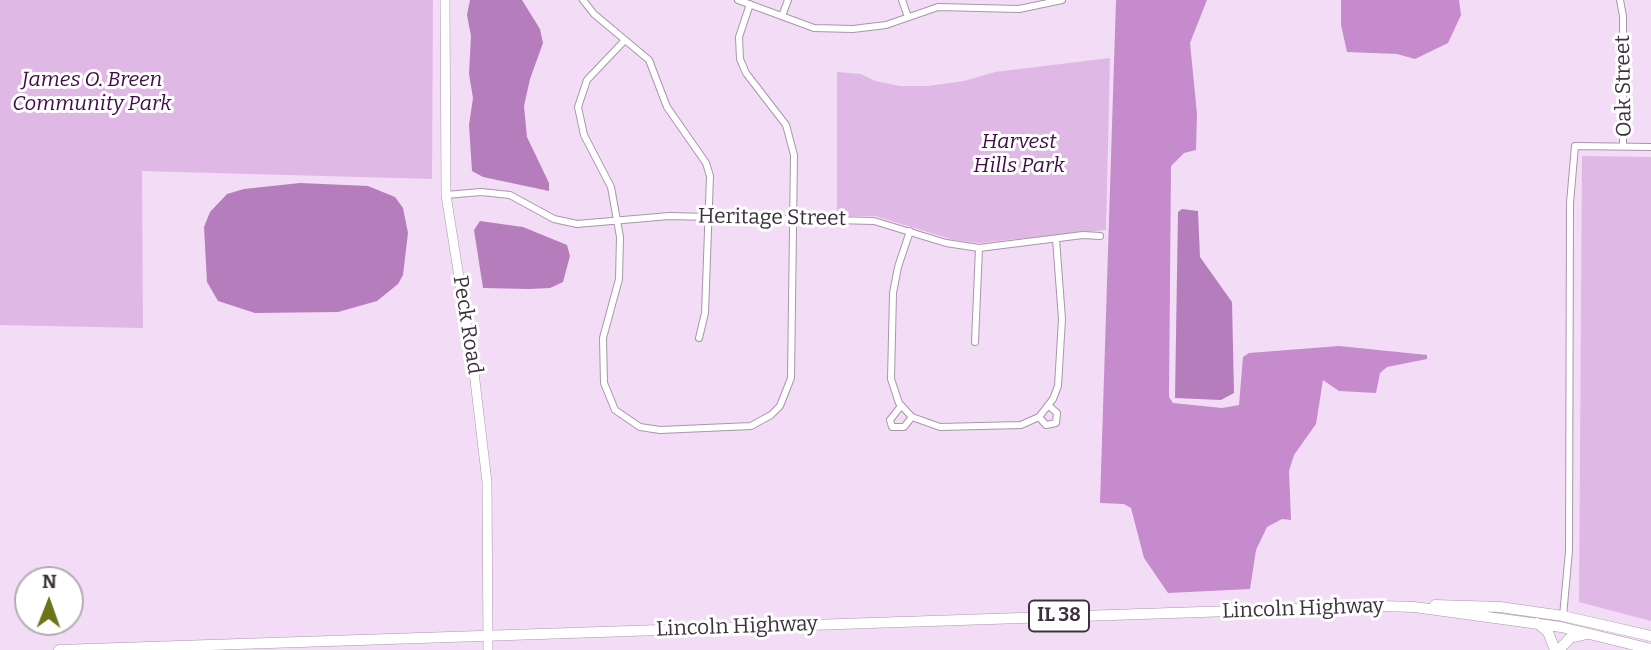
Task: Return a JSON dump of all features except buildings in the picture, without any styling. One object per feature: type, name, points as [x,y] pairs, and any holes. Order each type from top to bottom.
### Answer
[{"type":"main road","name":"Lincoln Highway","points":[[59,650],[1414,607],[1456,603],[1563,616],[1651,636]]},
{"type":"main road","name":"Lincoln Highway","points":[[1414,607],[1537,623],[1593,633],[1651,649]]},
{"type":"main road","points":[[1537,623],[1548,632],[1557,650],[1570,638],[1593,633]]},
{"type":"street","name":"Peck Road","points":[[445,0],[446,195],[474,372],[487,482],[488,650]]},
{"type":"street","points":[[583,0],[649,60],[667,107],[706,163],[710,176],[705,313],[699,338]]},
{"type":"street","points":[[738,0],[814,28],[853,29],[876,27],[938,7],[986,4],[1026,8],[1062,0]]},
{"type":"street","points":[[782,16],[788,0]]},
{"type":"street","points":[[902,0],[908,17]]},
{"type":"street","name":"Oak Street","points":[[1620,0],[1623,16],[1623,146],[1651,147]]},
{"type":"street","points":[[625,40],[587,80],[578,107],[584,135],[611,187],[620,237],[619,279],[603,338],[604,383],[609,397],[623,418],[640,427],[690,430],[751,426],[771,415],[787,394],[791,378],[793,219],[792,138],[781,118],[746,73],[739,54],[740,31],[750,4]]},
{"type":"street","points":[[1563,616],[1569,551],[1570,203],[1575,146],[1623,146]]},
{"type":"street","name":"Heritage Street","points":[[446,195],[496,192],[518,198],[541,212],[568,223],[669,216],[874,221],[953,245],[979,248],[1100,236]]},
{"type":"street","points":[[911,231],[898,267],[891,322],[891,379],[901,406],[912,417],[940,428],[1004,428],[1021,425],[1039,417],[1048,405],[1058,386],[1060,355],[1062,293],[1056,239]]},
{"type":"street","points":[[975,342],[979,248]]},
{"type":"street","points":[[1039,417],[1046,425],[1056,423],[1057,413],[1048,405]]},
{"type":"street","points":[[901,406],[890,420],[892,427],[904,427],[912,417]]},
{"type":"green space","name":"James O. Breen Community Park","points":[[0,0],[433,0],[432,179],[142,171],[143,328],[0,325]]},
{"type":"green space","name":"Harvest Hills Park","points":[[1110,58],[1106,230],[979,243],[954,240],[875,216],[837,216],[837,72],[861,74],[875,81],[900,86],[928,86],[964,81],[995,72]]},
{"type":"green space","points":[[1582,156],[1651,157],[1651,621],[1579,602]]},
{"type":"shaded area","points":[[470,0],[522,0],[540,29],[543,43],[524,106],[527,137],[549,183],[549,191],[483,177],[472,171],[469,125],[473,98],[469,74],[471,36],[467,15]]},
{"type":"shaded area","points":[[1116,0],[1207,0],[1190,43],[1197,114],[1196,150],[1184,153],[1171,166],[1169,397],[1173,403],[1222,408],[1239,405],[1243,357],[1249,353],[1339,346],[1427,355],[1427,359],[1387,367],[1380,373],[1376,393],[1339,391],[1323,380],[1316,424],[1294,455],[1289,471],[1291,520],[1282,519],[1267,527],[1256,550],[1250,589],[1168,593],[1144,558],[1131,508],[1124,504],[1100,503]]},
{"type":"shaded area","points":[[1341,0],[1459,0],[1461,15],[1448,43],[1415,59],[1397,54],[1347,52],[1341,25]]},
{"type":"shaded area","points":[[300,183],[368,186],[395,197],[403,208],[408,233],[403,275],[398,284],[377,301],[338,312],[255,313],[218,301],[207,282],[204,227],[210,212],[227,194],[244,189]]},
{"type":"shaded area","points":[[1182,209],[1198,211],[1200,257],[1232,302],[1234,393],[1221,400],[1175,398],[1178,212]]},
{"type":"shaded area","points":[[480,221],[523,227],[567,245],[570,256],[563,282],[550,288],[483,288],[474,230]]}]
